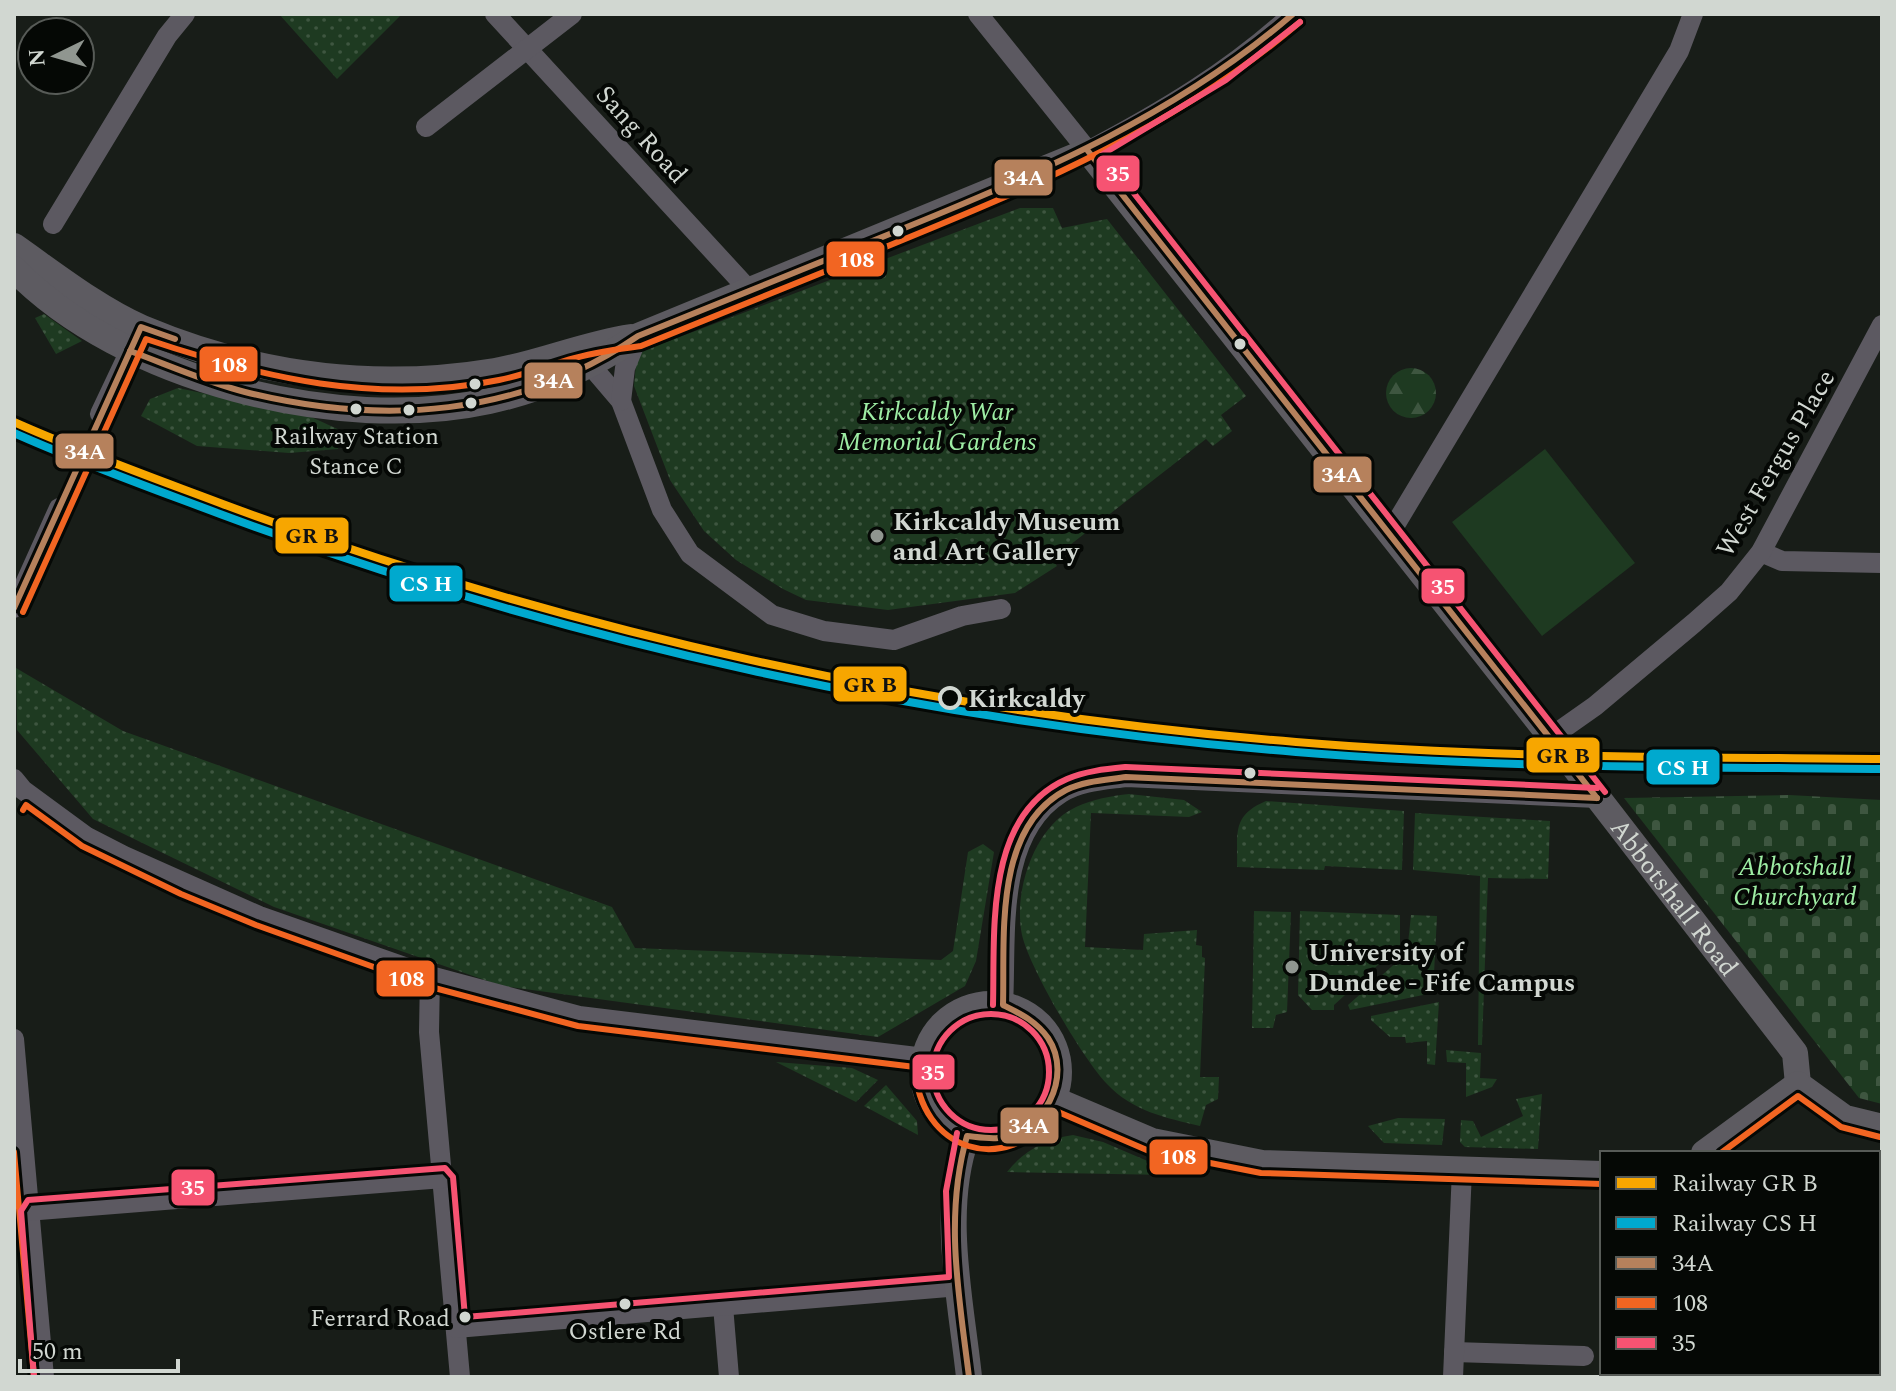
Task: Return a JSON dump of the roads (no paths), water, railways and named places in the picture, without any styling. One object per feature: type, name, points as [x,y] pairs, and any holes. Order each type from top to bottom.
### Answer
[{"type":"main road","points":[[14,269],[75,320],[130,351],[245,392],[368,409],[413,409],[489,401],[592,367],[638,336],[1088,151]]},
{"type":"main road","name":"Abbotshall Road","points":[[1088,151],[1551,737],[1795,1053],[1798,1084]]},
{"type":"main road","points":[[14,246],[141,327],[272,369],[315,377],[389,382],[498,370],[586,344],[638,336]]},
{"type":"main road","points":[[988,1004],[1003,1005],[1031,1017],[1051,1040],[1058,1069],[1053,1099],[1036,1123],[1011,1137],[981,1140],[967,1136],[953,1129],[931,1105],[925,1090],[925,1058],[937,1031],[960,1012],[988,1004]]},
{"type":"main road","points":[[1707,1151],[1798,1084],[1845,1118],[1882,1127]]},
{"type":"main road","points":[[1053,1099],[1152,1141],[1262,1163],[1600,1174]]},
{"type":"main road","points":[[967,1136],[961,1153],[955,1230],[969,1377]]},
{"type":"street","points":[[53,224],[167,36],[185,14]]},
{"type":"street","name":"Sang Road","points":[[495,14],[749,290]]},
{"type":"street","points":[[426,127],[572,14]]},
{"type":"street","points":[[978,14],[1088,151],[1194,93],[1259,45],[1293,14]]},
{"type":"street","points":[[1389,535],[1679,51],[1693,14]]},
{"type":"street","name":"West Fergus Place","points":[[1551,737],[1595,706],[1729,592],[1761,552],[1882,325]]},
{"type":"street","points":[[100,414],[141,327]]},
{"type":"street","points":[[621,401],[625,368],[638,336]]},
{"type":"street","points":[[592,367],[621,401],[662,510],[690,554],[772,615],[824,631],[894,640],[962,616],[1001,609]]},
{"type":"street","points":[[14,608],[59,508]]},
{"type":"street","points":[[1761,552],[1782,561],[1882,563]]},
{"type":"street","points":[[1003,1005],[1006,893],[1017,846],[1059,794],[1087,782],[1126,777],[1597,798]]},
{"type":"street","points":[[17,792],[87,837],[185,885],[259,916],[430,976],[579,1016],[925,1058]]},
{"type":"street","points":[[430,976],[429,1032],[460,1377]]},
{"type":"street","points":[[14,1039],[23,1211],[44,1377]]},
{"type":"street","points":[[1453,1377],[1462,1170]]},
{"type":"street","points":[[23,1211],[443,1178]]},
{"type":"street","points":[[456,1328],[960,1286]]},
{"type":"street","points":[[723,1306],[729,1377]]},
{"type":"street","points":[[1454,1352],[1584,1356]]},
{"type":"place","name":"Railway Station Stance C","points":[[356,409]]},
{"type":"place","name":"Kirkcaldy Museum and Art Gallery","points":[[877,536]]},
{"type":"place","name":"Kirkcaldy","points":[[950,698]]},
{"type":"place","name":"University of Dundee - Fife Campus","points":[[1292,967]]},
{"type":"place","name":"Ostlere Rd","points":[[625,1304]]},
{"type":"place","name":"Ferrard Road","points":[[465,1317]]},
{"type":"park label","name":"Kirkcaldy War Memorial Gardens","points":[[937,426]]},
{"type":"park label","name":"Abbotshall Churchyard","points":[[1795,881]]}]
